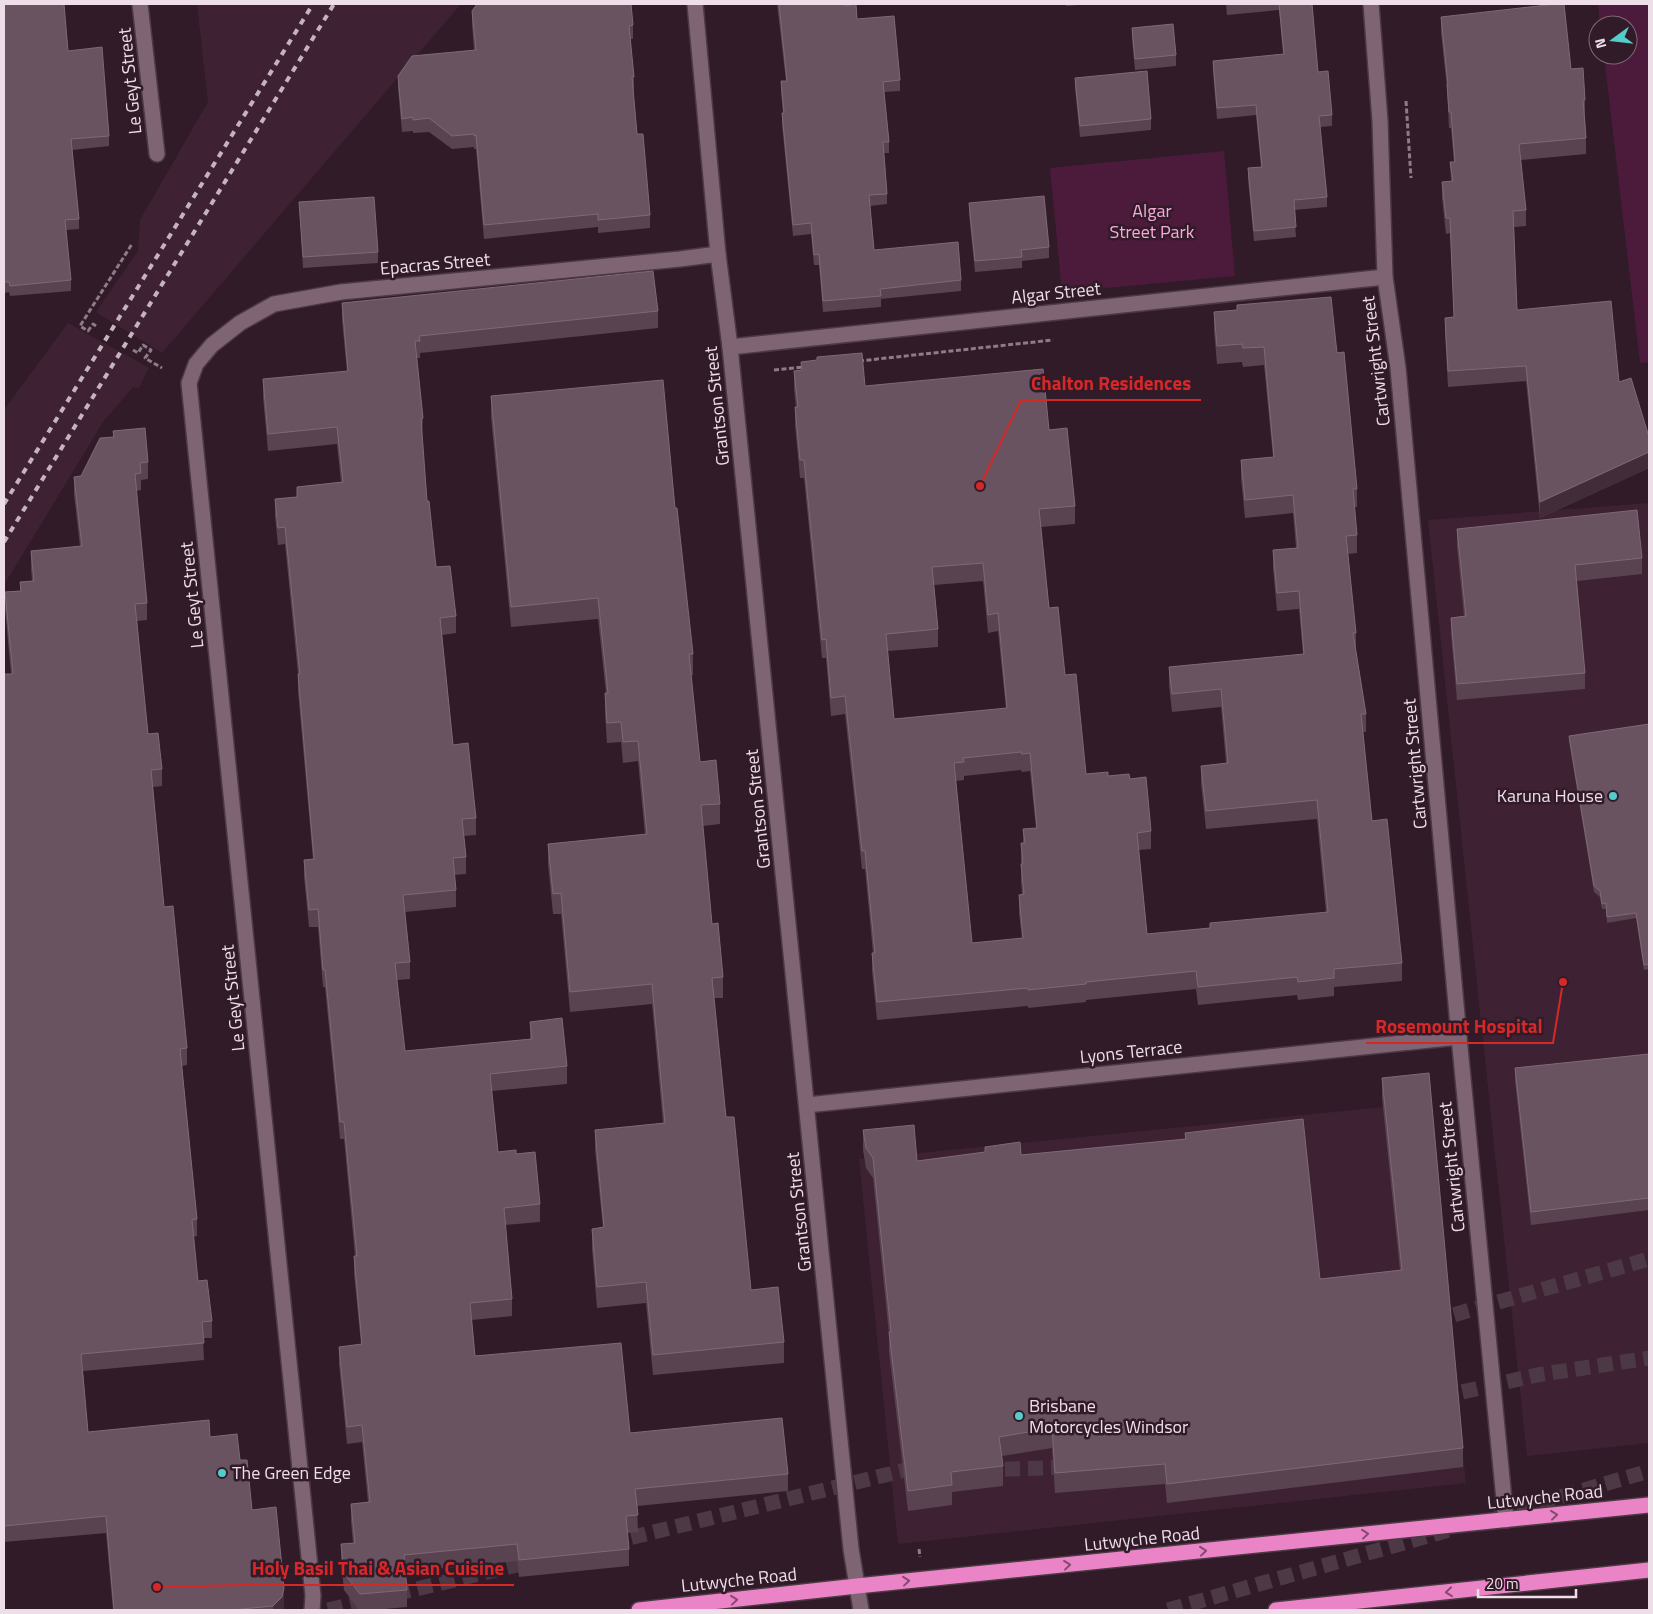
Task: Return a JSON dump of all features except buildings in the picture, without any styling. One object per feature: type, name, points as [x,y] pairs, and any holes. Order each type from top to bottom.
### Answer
[{"type":"highway","name":"Lutwyche Road","points":[[639,1610],[1649,1505]]},
{"type":"highway","points":[[1276,1610],[1649,1570]]},
{"type":"street","name":"Le Geyt Street","points":[[140,4],[157,154]]},
{"type":"street","name":"Grantson Street","points":[[695,4],[718,254],[730,347],[851,1549],[861,1610]]},
{"type":"street","name":"Cartwright Street","points":[[1371,4],[1380,121],[1385,277],[1398,368],[1459,1037],[1506,1520]]},
{"type":"street","name":"Epacras Street","points":[[189,383],[196,364],[212,345],[240,324],[274,304],[340,292],[718,254]]},
{"type":"street","name":"Algar Street","points":[[730,347],[1385,277]]},
{"type":"street","name":"Le Geyt Street","points":[[189,383],[296,1425],[313,1596],[312,1610]]},
{"type":"street","name":"Lyons Terrace","points":[[807,1105],[1459,1037]]},
{"type":"path","points":[[1406,101],[1411,178]]},
{"type":"path","points":[[96,326],[92,324],[88,331],[80,326],[132,244]]},
{"type":"path","points":[[850,362],[1053,340]]},
{"type":"path","points":[[132,350],[138,353],[143,346],[151,350],[145,358],[162,368]]},
{"type":"path","points":[[774,370],[812,366]]},
{"type":"shaded area","points":[[197,4],[461,4],[162,353],[96,312],[138,251],[140,220],[208,102]]},
{"type":"shaded area","points":[[68,323],[149,368],[139,388],[133,387],[103,422],[4,585],[4,410]]},
{"type":"shaded area","points":[[1649,503],[1649,1443],[1527,1456],[1428,520]]},
{"type":"shaded area","points":[[1425,1103],[1466,1483],[898,1544],[859,1159]]},
{"type":"green space","points":[[1598,4],[1649,4],[1649,362],[1640,363],[1605,65],[1638,65],[1638,15],[1599,15]]},
{"type":"green space","name":"Algar Street Park","points":[[1224,151],[1235,276],[1062,292],[1050,168]]},
{"type":"tunnel","points":[[1432,1321],[1649,1259]]},
{"type":"tunnel","points":[[1440,1397],[1537,1375],[1649,1358]]},
{"type":"tunnel","points":[[609,1543],[922,1466]]},
{"type":"tunnel","points":[[982,1470],[1072,1467]]},
{"type":"tunnel","points":[[1495,1516],[1649,1471]]},
{"type":"tunnel","points":[[1168,1610],[1449,1530]]},
{"type":"tunnel","points":[[328,1610],[538,1560]]},
{"type":"railway","points":[[4,504],[313,4]]},
{"type":"railway","points":[[4,542],[334,4]]},
{"type":"place","name":"Chalton Residences","points":[[980,486]]},
{"type":"place","name":"Karuna House","points":[[1613,796]]},
{"type":"place","name":"Rosemount Hospital","points":[[1563,982]]},
{"type":"place","name":"Brisbane Motorcycles Windsor","points":[[1019,1416]]},
{"type":"place","name":"The Green Edge","points":[[222,1473]]},
{"type":"place","name":"Holy Basil Thai & Asian Cuisine","points":[[157,1587]]}]
